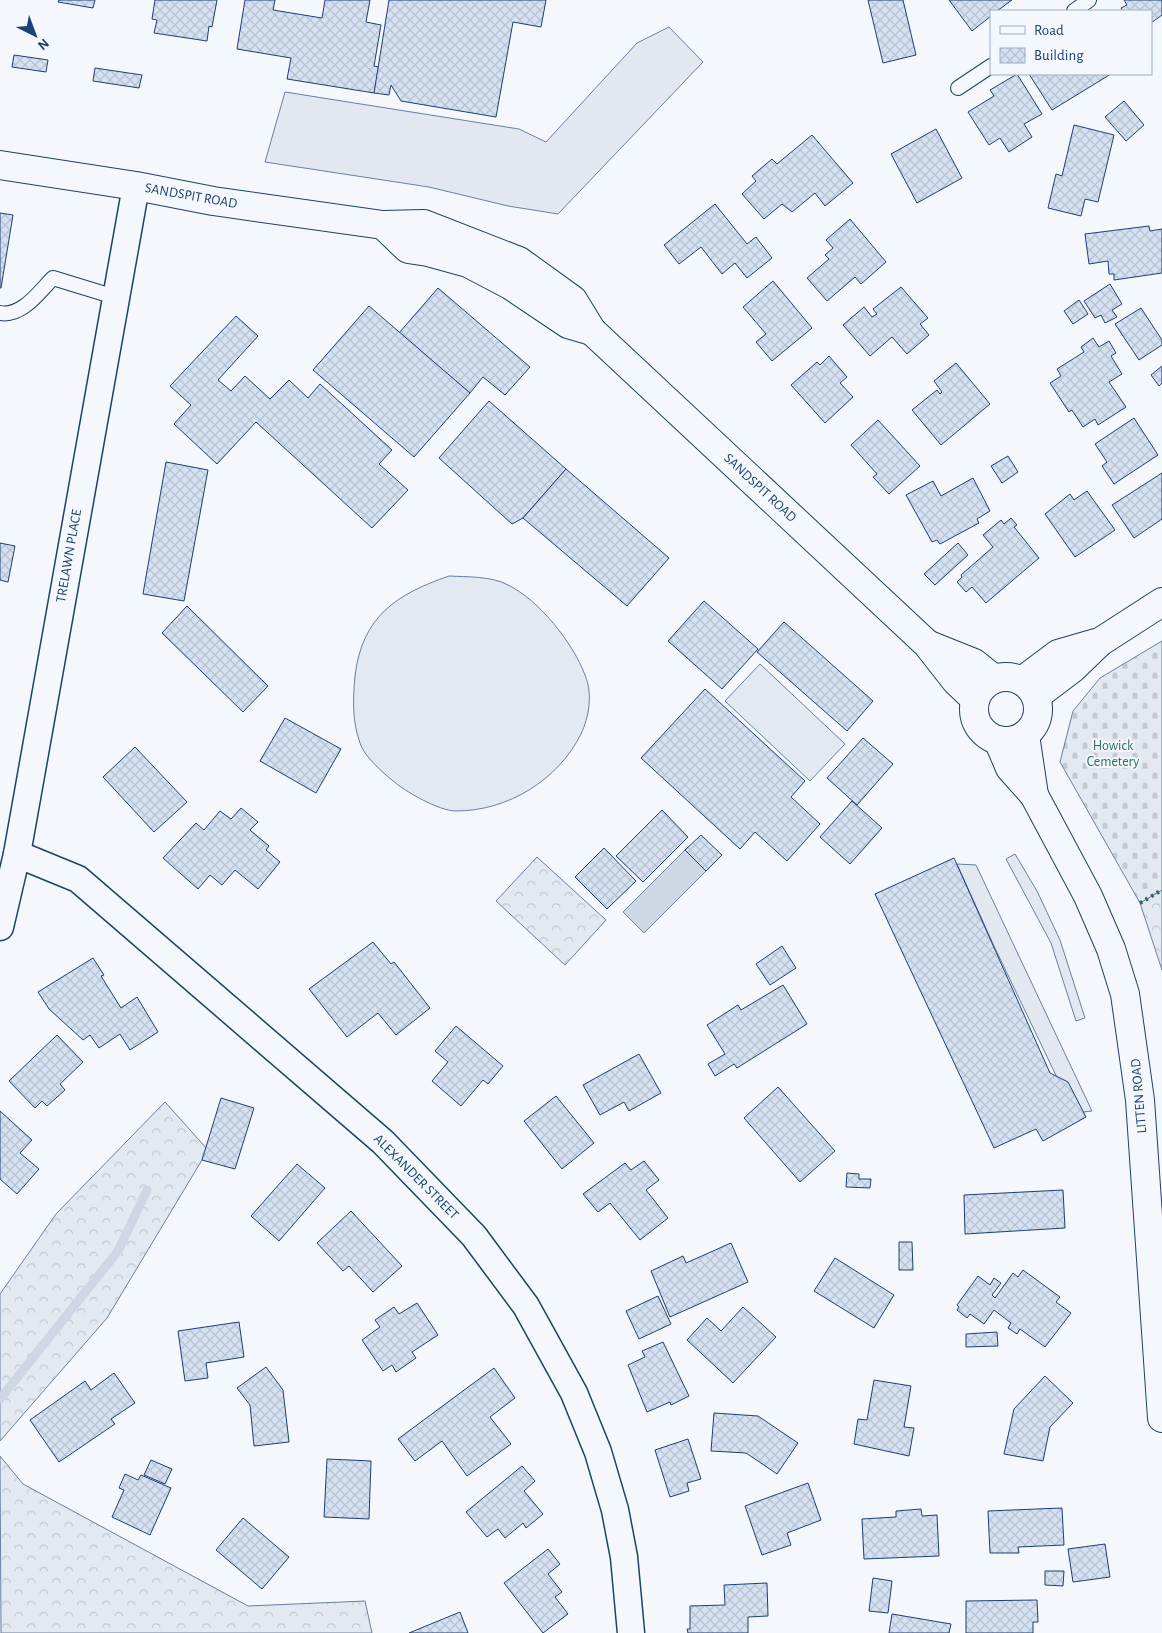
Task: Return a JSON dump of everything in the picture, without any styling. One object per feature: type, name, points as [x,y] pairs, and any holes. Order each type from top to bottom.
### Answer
[{"type":"main road","name":"SANDSPIT ROAD","points":[[0,165],[136,186],[213,201],[383,225],[424,224],[519,261],[573,300],[592,331],[927,644],[956,682],[975,700]]},
{"type":"main road","points":[[1029,688],[1073,668],[1100,642],[1162,602]]},
{"type":"main road","name":"SANDSPIT ROAD","points":[[927,644],[974,663],[994,679]]},
{"type":"main road","points":[[1008,677],[1029,688],[1038,713],[1035,724],[1025,735],[1012,741],[998,740],[983,732],[975,717],[975,700],[982,687],[994,679],[1008,677]]},
{"type":"main road","name":"LITTEN ROAD","points":[[1025,735],[1034,795]]},
{"type":"main road","name":"LITTEN ROAD","points":[[998,740],[1010,768],[1034,795],[1098,919],[1111,949],[1125,994],[1140,1100],[1162,1418]]},
{"type":"street","name":"TRELAWN PLACE","points":[[0,927],[17,854],[136,186]]},
{"type":"street","name":"ALEXANDER STREET","points":[[17,854],[78,879],[383,1142],[474,1236],[526,1306],[574,1393],[598,1452],[614,1510],[624,1557],[631,1633]]},
{"type":"lane","points":[[1075,10],[1089,0]]},
{"type":"lane","points":[[958,88],[990,67]]},
{"type":"lane","points":[[0,314],[24,308],[53,278],[115,297]]},
{"type":"green space","points":[[449,576],[495,580],[520,592],[543,612],[564,636],[580,663],[589,690],[588,713],[581,734],[571,751],[559,765],[545,779],[529,790],[512,799],[475,810],[456,811],[441,808],[413,795],[397,784],[378,768],[362,748],[357,735],[354,710],[355,676],[359,655],[365,638],[374,623],[385,610],[398,600],[430,583]]},
{"type":"green space","name":"Howick Cemetery","points":[[1162,641],[1162,890],[1140,903],[1060,762],[1073,711],[1100,678]]},
{"type":"green space","points":[[760,664],[845,744],[810,781],[725,701]]},
{"type":"green space","points":[[537,857],[606,920],[565,965],[496,901]]},
{"type":"green space","points":[[1162,890],[1162,970],[1140,903]]},
{"type":"green space","points":[[165,1102],[208,1150],[107,1318],[0,1441],[0,1294],[56,1214]]},
{"type":"green space","points":[[0,1456],[23,1484],[248,1606],[365,1601],[372,1633],[1,1633]]},
{"type":"shaded area","points":[[669,27],[703,62],[558,214],[508,206],[429,187],[265,162],[285,92],[519,129],[546,142],[637,43]]},
{"type":"shaded area","points":[[685,850],[706,871],[644,933],[623,912]]},
{"type":"shaded area","points":[[1015,854],[1037,891],[1060,940],[1085,1018],[1076,1021],[1051,943],[1006,859]]},
{"type":"shaded area","points":[[957,864],[976,865],[1092,1111],[1074,1113]]},
{"type":"building","points":[[59,0],[95,0],[93,8],[58,2]]},
{"type":"building","points":[[155,0],[217,0],[212,27],[209,26],[207,41],[154,33],[157,20],[152,19]]},
{"type":"building","points":[[245,0],[275,0],[273,10],[322,18],[325,0],[370,0],[366,22],[381,25],[374,66],[379,67],[374,93],[287,79],[291,58],[237,49]]},
{"type":"building","points":[[389,0],[546,0],[541,27],[513,22],[496,117],[401,101],[391,85],[389,95],[374,93]]},
{"type":"building","points":[[868,0],[903,0],[916,55],[883,63]]},
{"type":"building","points":[[949,0],[1012,0],[998,10],[990,10],[990,17],[972,31]]},
{"type":"building","points":[[1124,0],[1162,0],[1162,15],[1152,22],[1152,10],[1122,10],[1121,8],[1127,5]]},
{"type":"building","points":[[14,55],[48,60],[46,72],[12,67]]},
{"type":"building","points":[[95,68],[142,75],[139,88],[93,81]]},
{"type":"building","points":[[1018,75],[1042,114],[1024,124],[1032,137],[1009,152],[1000,138],[989,145],[968,112],[994,96],[990,90]]},
{"type":"building","points":[[1030,75],[1109,75],[1052,110]]},
{"type":"building","points":[[1124,101],[1144,125],[1126,141],[1105,117]]},
{"type":"building","points":[[1074,125],[1114,135],[1098,202],[1085,199],[1081,216],[1048,208],[1056,174],[1062,176]]},
{"type":"building","points":[[936,129],[962,178],[917,203],[891,154]]},
{"type":"building","points":[[812,135],[853,183],[825,206],[815,193],[792,212],[782,204],[764,219],[742,194],[756,181],[752,176],[772,159],[777,164]]},
{"type":"building","points":[[715,204],[747,244],[756,237],[772,258],[747,278],[735,263],[722,274],[701,247],[679,264],[664,245]]},
{"type":"building","points":[[0,213],[13,215],[1,288],[0,288]]},
{"type":"building","points":[[850,219],[886,262],[861,284],[855,277],[827,301],[807,278],[829,259],[825,255],[833,248],[826,240]]},
{"type":"building","points":[[1149,226],[1150,231],[1162,229],[1162,273],[1114,280],[1114,274],[1109,274],[1108,261],[1089,264],[1085,234]]},
{"type":"building","points":[[773,281],[812,328],[772,361],[756,342],[766,334],[743,307]]},
{"type":"building","points":[[1110,284],[1122,304],[1112,310],[1117,317],[1105,323],[1101,315],[1095,318],[1084,301]]},
{"type":"building","points":[[901,287],[928,318],[920,324],[929,335],[907,354],[892,337],[870,356],[843,325],[864,307],[872,317],[877,314],[873,309]]},
{"type":"building","points":[[438,288],[530,367],[505,395],[483,377],[470,393],[399,333]]},
{"type":"building","points":[[1079,300],[1088,314],[1073,324],[1064,311]]},
{"type":"building","points":[[369,306],[470,393],[414,457],[313,370]]},
{"type":"building","points":[[1141,308],[1162,340],[1162,345],[1139,360],[1115,324]]},
{"type":"building","points":[[236,316],[258,336],[218,380],[231,391],[245,376],[270,399],[289,380],[308,398],[320,384],[392,450],[379,464],[408,490],[372,528],[256,422],[217,464],[174,424],[191,405],[170,386]]},
{"type":"building","points":[[1093,338],[1099,347],[1109,341],[1116,353],[1111,356],[1122,374],[1109,382],[1126,407],[1098,425],[1095,419],[1083,427],[1072,410],[1069,412],[1050,383],[1061,376],[1057,369],[1084,352],[1081,347]]},
{"type":"building","points":[[829,356],[847,377],[840,383],[853,397],[825,423],[791,385],[817,362],[820,365]]},
{"type":"building","points":[[956,363],[990,404],[941,445],[912,410],[937,390],[940,394],[942,392],[934,381]]},
{"type":"building","points":[[1162,366],[1162,383],[1159,386],[1151,375]]},
{"type":"building","points":[[489,401],[566,469],[523,518],[512,524],[439,458]]},
{"type":"building","points":[[1134,418],[1158,455],[1114,484],[1102,466],[1107,462],[1095,444]]},
{"type":"building","points":[[878,420],[920,466],[889,494],[873,477],[877,474],[851,445]]},
{"type":"building","points":[[1008,456],[1018,472],[1002,483],[991,466]]},
{"type":"building","points":[[166,462],[208,470],[184,601],[143,594]]},
{"type":"building","points":[[566,469],[669,558],[627,606],[523,518]]},
{"type":"building","points":[[1162,473],[1162,519],[1134,538],[1112,505]]},
{"type":"building","points":[[973,478],[990,511],[977,519],[979,523],[940,544],[937,540],[932,542],[906,495],[933,481],[941,496]]},
{"type":"building","points":[[1087,491],[1115,530],[1075,557],[1045,514],[1070,494],[1074,500]]},
{"type":"building","points":[[1011,518],[1017,525],[1014,527],[1039,558],[986,603],[972,587],[966,592],[957,582],[962,577],[961,575],[993,547],[983,535],[1001,520],[1004,524]]},
{"type":"building","points":[[0,543],[15,546],[8,582],[0,580]]},
{"type":"building","points":[[958,543],[968,555],[935,585],[924,574]]},
{"type":"building","points":[[704,601],[758,649],[722,689],[668,641]]},
{"type":"building","points":[[187,606],[268,686],[243,712],[162,633]]},
{"type":"building","points":[[784,622],[873,701],[847,731],[757,652]]},
{"type":"building","points":[[705,689],[805,781],[791,797],[820,824],[787,861],[755,832],[740,849],[641,758]]},
{"type":"building","points":[[285,718],[341,749],[316,793],[260,761]]},
{"type":"building","points":[[863,738],[893,764],[857,805],[827,778]]},
{"type":"building","points":[[135,747],[187,802],[154,832],[103,777]]},
{"type":"building","points":[[852,801],[882,828],[850,864],[820,837]]},
{"type":"building","points":[[241,808],[258,822],[250,830],[269,846],[266,850],[280,862],[258,889],[235,870],[222,885],[210,875],[198,889],[163,858],[196,823],[204,830],[220,811],[231,819]]},
{"type":"building","points":[[662,810],[688,837],[643,882],[616,856]]},
{"type":"building","points":[[701,835],[722,855],[706,871],[685,850]]},
{"type":"building","points":[[604,848],[636,881],[607,909],[575,877]]},
{"type":"building","points":[[954,858],[1050,1073],[1068,1082],[1086,1117],[1043,1141],[1036,1129],[994,1148],[875,894]]},
{"type":"building","points":[[373,942],[391,964],[394,962],[430,1008],[396,1035],[378,1013],[347,1037],[309,989]]},
{"type":"building","points":[[782,946],[796,968],[770,985],[756,964]]},
{"type":"building","points":[[93,958],[104,975],[101,976],[121,1008],[137,997],[158,1032],[130,1050],[120,1034],[99,1048],[90,1035],[83,1040],[49,1009],[38,992]]},
{"type":"building","points":[[783,985],[807,1024],[737,1068],[734,1064],[715,1076],[708,1064],[725,1054],[707,1025],[738,1005],[741,1010]]},
{"type":"building","points":[[456,1026],[503,1066],[488,1084],[483,1080],[461,1106],[432,1081],[448,1062],[435,1051]]},
{"type":"building","points":[[57,1035],[83,1062],[60,1084],[65,1090],[47,1106],[42,1101],[35,1108],[9,1081]]},
{"type":"building","points":[[639,1054],[661,1093],[629,1111],[624,1102],[600,1115],[583,1085]]},
{"type":"building","points":[[778,1087],[835,1151],[800,1182],[744,1118]]},
{"type":"building","points":[[556,1096],[594,1143],[562,1169],[524,1121]]},
{"type":"building","points":[[221,1098],[254,1108],[235,1169],[202,1160]]},
{"type":"building","points":[[0,1111],[32,1140],[20,1153],[39,1169],[17,1194],[0,1179]]},
{"type":"building","points":[[644,1161],[659,1180],[646,1190],[668,1218],[640,1240],[610,1203],[598,1212],[583,1194],[625,1163],[631,1170]]},
{"type":"building","points":[[297,1164],[325,1188],[279,1241],[251,1216]]},
{"type":"building","points":[[847,1173],[859,1174],[859,1179],[871,1179],[870,1188],[846,1187]]},
{"type":"building","points":[[1063,1190],[1065,1228],[965,1234],[964,1195]]},
{"type":"building","points":[[351,1211],[402,1266],[373,1292],[349,1266],[343,1271],[317,1243]]},
{"type":"building","points":[[899,1242],[912,1242],[913,1270],[899,1270]]},
{"type":"building","points":[[731,1243],[748,1282],[670,1317],[651,1271],[683,1256],[686,1263]]},
{"type":"building","points":[[835,1258],[894,1295],[874,1328],[814,1291]]},
{"type":"building","points":[[1023,1270],[1060,1297],[1056,1302],[1071,1313],[1045,1347],[1020,1329],[1017,1334],[1008,1328],[1011,1323],[994,1310],[984,1324],[970,1314],[967,1318],[957,1310],[959,1307],[957,1305],[978,1276],[990,1285],[994,1278],[1001,1283],[992,1295],[995,1298],[1013,1273],[1018,1277]]},
{"type":"building","points":[[658,1296],[671,1324],[639,1339],[626,1311]]},
{"type":"building","points":[[417,1303],[438,1335],[412,1352],[416,1358],[396,1372],[392,1365],[383,1371],[362,1340],[380,1327],[375,1320],[394,1307],[399,1314]]},
{"type":"building","points":[[743,1307],[776,1337],[733,1383],[687,1340],[707,1318],[721,1331]]},
{"type":"building","points":[[239,1322],[244,1357],[206,1363],[208,1378],[185,1381],[178,1331]]},
{"type":"building","points":[[997,1332],[998,1346],[966,1347],[966,1334]]},
{"type":"building","points":[[663,1342],[689,1396],[671,1405],[670,1402],[647,1412],[628,1365],[645,1357],[642,1351]]},
{"type":"building","points":[[266,1367],[283,1390],[289,1442],[254,1446],[250,1405],[237,1388]]},
{"type":"building","points":[[494,1368],[515,1398],[490,1417],[511,1444],[467,1476],[442,1441],[415,1461],[398,1439]]},
{"type":"building","points":[[114,1373],[135,1403],[111,1419],[115,1424],[59,1462],[30,1420],[85,1381],[91,1390]]},
{"type":"building","points":[[1045,1376],[1073,1403],[1050,1427],[1043,1461],[1004,1454],[1014,1409]]},
{"type":"building","points":[[874,1380],[911,1386],[904,1427],[914,1428],[909,1456],[854,1444],[858,1419],[867,1420]]},
{"type":"building","points":[[714,1413],[758,1416],[798,1443],[777,1474],[746,1453],[711,1451]]},
{"type":"building","points":[[688,1439],[701,1479],[687,1483],[689,1491],[670,1497],[655,1450]]},
{"type":"building","points":[[327,1459],[371,1461],[369,1519],[324,1517]]},
{"type":"building","points":[[151,1460],[172,1469],[165,1484],[144,1475]]},
{"type":"building","points":[[522,1466],[535,1481],[524,1491],[543,1514],[526,1528],[523,1523],[505,1538],[498,1529],[487,1537],[466,1512]]},
{"type":"building","points":[[125,1474],[138,1480],[141,1475],[171,1488],[150,1535],[112,1517],[124,1490],[119,1488]]},
{"type":"building","points":[[808,1483],[821,1520],[787,1533],[791,1545],[762,1555],[745,1506]]},
{"type":"building","points":[[1062,1508],[1064,1545],[1018,1547],[1019,1553],[990,1553],[988,1511]]},
{"type":"building","points":[[921,1509],[922,1516],[937,1515],[939,1556],[864,1559],[862,1519],[896,1517],[896,1511]]},
{"type":"building","points":[[243,1518],[289,1557],[262,1589],[216,1550]]},
{"type":"building","points":[[1105,1544],[1110,1577],[1073,1582],[1068,1549]]},
{"type":"building","points":[[548,1549],[560,1564],[548,1574],[562,1592],[555,1597],[568,1614],[543,1633],[504,1583]]},
{"type":"building","points":[[1045,1571],[1064,1571],[1063,1586],[1045,1585]]},
{"type":"building","points":[[873,1578],[892,1581],[888,1613],[869,1611]]},
{"type":"building","points":[[767,1583],[768,1616],[748,1617],[748,1633],[688,1633],[687,1629],[690,1629],[690,1606],[725,1605],[724,1585]]},
{"type":"building","points":[[1037,1600],[1038,1622],[1033,1622],[1033,1633],[966,1633],[966,1601]]},
{"type":"building","points":[[460,1612],[468,1633],[409,1633]]},
{"type":"building","points":[[892,1614],[951,1624],[949,1633],[889,1633]]},
{"type":"waterway","points":[[0,1399],[118,1251],[147,1190]]},
{"type":"hedge","points":[[1140,903],[1162,890]]}]
